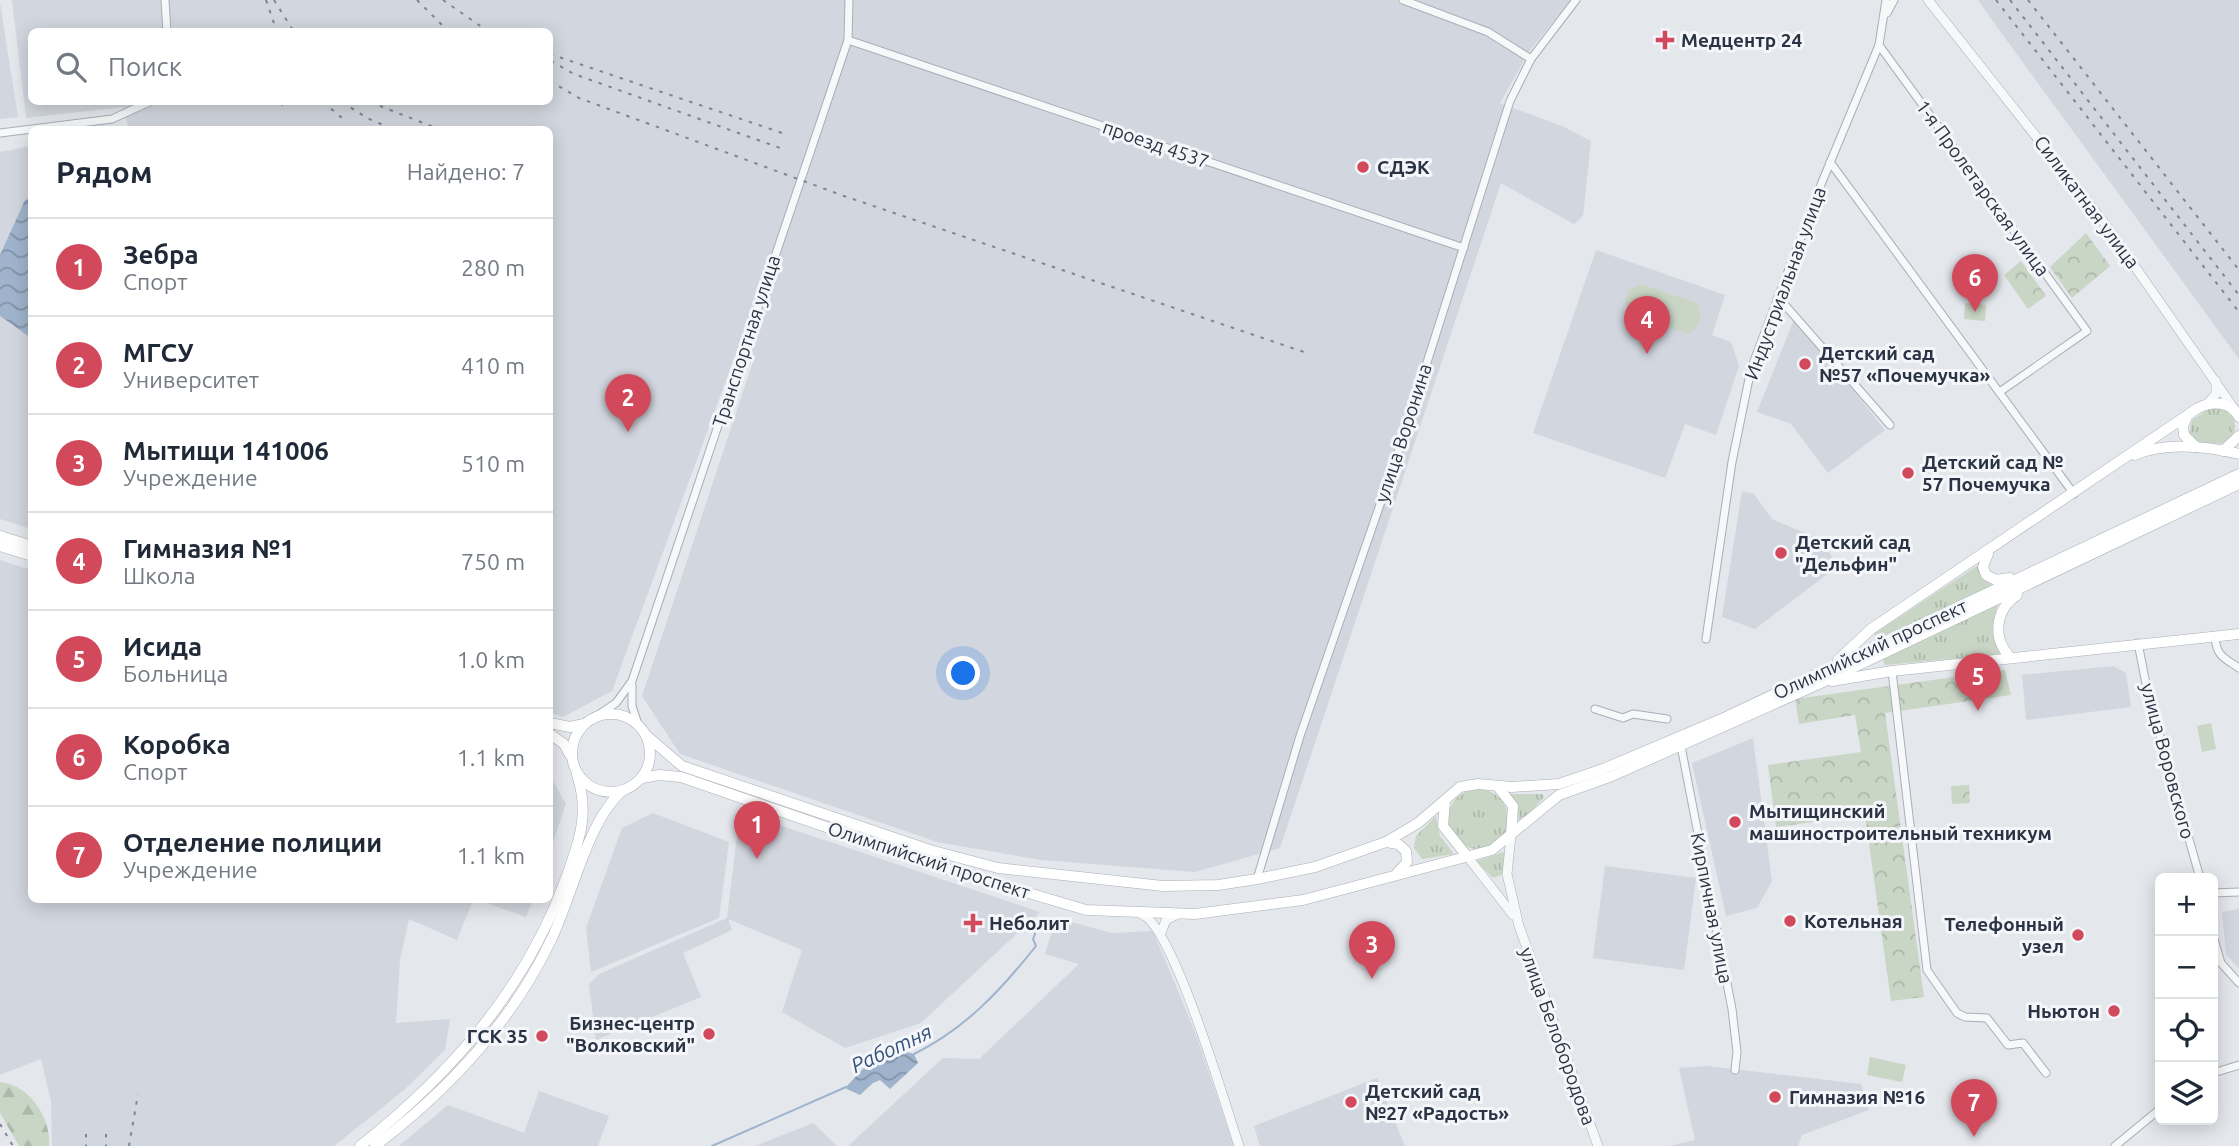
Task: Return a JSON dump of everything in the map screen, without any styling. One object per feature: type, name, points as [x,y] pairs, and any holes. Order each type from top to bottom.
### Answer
[{"type":"main road","points":[[1833,665],[1871,629],[1991,551],[2191,413],[2207,404],[2221,404],[2238,415]]},
{"type":"main road","points":[[2191,413],[2184,421],[2184,435],[2188,443],[2203,449]]},
{"type":"main road","points":[[2223,451],[2239,436]]},
{"type":"main road","points":[[2124,459],[2160,447],[2239,454]]},
{"type":"main road","name":"Олимпийский проспект","points":[[647,736],[682,766],[939,853],[1046,876],[1192,886],[1257,879],[1315,867],[1386,842],[1416,825],[1460,787],[1559,784],[1726,717],[2027,573],[2238,478]]},
{"type":"main road","name":"Олимпийский проспект","points":[[642,778],[659,775],[681,777],[1017,890],[1094,911],[1141,915],[1178,914],[1270,906],[1492,850],[1559,795],[1681,746],[2031,585],[2238,478]]},
{"type":"main road","points":[[0,536],[28,545]]},
{"type":"main road","points":[[0,546],[28,555]]},
{"type":"main road","points":[[1991,551],[1983,567],[1989,577],[2001,580],[2027,573]]},
{"type":"main road","points":[[2010,657],[1998,635],[2000,615],[2012,598],[2031,585]]},
{"type":"main road","points":[[1821,683],[1892,671],[2010,657],[2239,634]]},
{"type":"main road","points":[[375,1146],[439,1092],[505,1014],[544,956],[568,904],[597,823],[608,805],[622,791],[642,778],[650,758],[647,736],[638,724],[613,715],[595,717],[584,724],[570,727],[553,724]]},
{"type":"main road","points":[[572,758],[574,740],[584,724]]},
{"type":"main road","points":[[360,1146],[406,1110],[446,1071],[490,1017],[546,929],[582,832],[583,796],[572,758],[564,744],[553,736]]},
{"type":"main road","points":[[577,775],[593,788],[622,791]]},
{"type":"main road","points":[[1490,784],[1504,791],[1513,806],[1511,836]]},
{"type":"main road","points":[[1447,797],[1443,807],[1443,826],[1467,856]]},
{"type":"main road","points":[[1386,842],[1398,844],[1406,851],[1407,863],[1396,874]]},
{"type":"main road","points":[[1017,890],[1024,890],[1029,882],[1021,872]]},
{"type":"main road","points":[[1043,898],[1036,893],[1036,884],[1039,878],[1046,876]]},
{"type":"street","points":[[165,0],[167,28]]},
{"type":"street","name":"Транспортная улица","points":[[595,717],[616,703],[632,681],[848,40],[849,0]]},
{"type":"street","points":[[1404,0],[1488,32],[1531,59]]},
{"type":"street","name":"улица Воронина","points":[[1257,879],[1300,736],[1403,438],[1510,101],[1531,59],[1576,0]]},
{"type":"street","name":"Индустриальная улица","points":[[1706,639],[1744,398],[1777,299],[1879,45],[1886,0]]},
{"type":"street","name":"Индустриальная улица","points":[[1884,20],[1894,0]]},
{"type":"street","name":"Силикатная улица","points":[[1928,0],[2095,211],[2216,379],[2238,415]]},
{"type":"street","name":"проезд 4537","points":[[848,40],[1464,248]]},
{"type":"street","name":"1-я Пролетарская улица","points":[[1879,45],[2087,331],[2001,391]]},
{"type":"street","points":[[56,126],[112,119],[142,105]]},
{"type":"street","points":[[0,133],[28,130]]},
{"type":"street","points":[[1830,162],[2001,391],[2074,494]]},
{"type":"street","points":[[1777,299],[1891,425]]},
{"type":"street","points":[[2207,404],[2216,394],[2216,379]]},
{"type":"street","points":[[2215,636],[2216,650],[2221,657],[2239,668]]},
{"type":"street","name":"улица Воровского","points":[[2138,643],[2148,694],[2199,873]]},
{"type":"street","points":[[1892,671],[1927,970],[1957,1013],[1965,1017],[1987,1018],[2008,1045],[2023,1043],[2046,1073]]},
{"type":"street","name":"Транспортная улица","points":[[632,681],[632,706],[638,724]]},
{"type":"street","points":[[1595,709],[1623,718],[1633,714],[1667,719]]},
{"type":"street","name":"Кирпичная улица","points":[[1681,746],[1732,1009],[1735,1070]]},
{"type":"street","points":[[1511,836],[1507,874],[1519,926]]},
{"type":"street","points":[[1467,856],[1505,902],[1519,926]]},
{"type":"street","points":[[2218,893],[2239,892]]},
{"type":"street","points":[[1161,933],[1166,920],[1178,914]]},
{"type":"street","points":[[1141,915],[1152,919],[1161,933],[1187,992],[1239,1146]]},
{"type":"street","name":"улица Белобородова","points":[[1519,926],[1598,1146]]},
{"type":"street","points":[[2218,955],[2236,979]]},
{"type":"street","points":[[2218,1071],[2239,1065]]},
{"type":"street","points":[[2115,1146],[2155,1113]]},
{"type":"shaded area","points":[[12,0],[1571,0],[1530,50],[1500,103],[1562,126],[1591,141],[1583,216],[1574,224],[1501,183],[1280,848],[1195,872],[1041,860],[937,842],[680,754],[642,696],[755,356],[736,353],[612,691],[563,717],[553,713],[553,126],[128,126],[123,107],[26,118]]},
{"type":"shaded area","points":[[1978,0],[2239,0],[2239,359],[1992,20]]},
{"type":"shaded area","points":[[0,3],[18,117],[0,119]]},
{"type":"shaded area","points":[[28,147],[28,528],[0,519],[0,152]]},
{"type":"shaded area","points":[[1596,250],[1725,295],[1712,335],[1731,342],[1739,366],[1716,435],[1685,424],[1665,478],[1533,433]]},
{"type":"shaded area","name":"Детский сад №57 «Почемучка»","points":[[1795,317],[1885,430],[1828,473],[1791,424],[1757,412]]},
{"type":"shaded area","name":"Детский сад \"Дельфин\"","points":[[1742,491],[1754,494],[1772,519],[1821,540],[1838,566],[1755,629],[1722,617]]},
{"type":"shaded area","points":[[0,560],[28,569],[28,903],[472,903],[457,940],[409,919],[400,960],[396,1023],[450,1019],[445,1050],[403,1091],[334,1146],[52,1146],[51,1101],[41,1059],[0,1075]]},
{"type":"shaded area","points":[[2113,666],[2126,673],[2131,707],[2026,720],[2022,675]]},
{"type":"shaded area","name":"Мытищинский машиностроительный техникум","points":[[1753,738],[1772,881],[1757,908],[1726,916],[1692,763]]},
{"type":"shaded area","points":[[553,781],[566,804],[553,842]]},
{"type":"shaded area","points":[[740,812],[1040,912],[921,1023],[845,1048],[782,1012],[802,950],[728,919],[732,930],[683,953],[701,997],[596,1040],[589,984],[599,974],[727,918]]},
{"type":"shaded area","points":[[653,813],[729,842],[719,918],[591,972],[586,928],[622,828]]},
{"type":"shaded area","points":[[1605,866],[1696,878],[1684,970],[1593,958]]},
{"type":"shaded area","points":[[487,903],[532,903],[526,917]]},
{"type":"shaded area","points":[[2239,909],[2239,969],[2226,954],[2222,912]]},
{"type":"shaded area","points":[[1056,918],[1112,933],[1153,931],[1195,1032],[1234,1146],[848,1146],[943,1058],[979,1059],[1079,964],[1045,954]]},
{"type":"shaded area","name":"Гимназия №16","points":[[1706,1066],[1861,1084],[1869,1110],[1802,1135],[1798,1146],[1669,1146],[1695,1140],[1679,1068]]},
{"type":"shaded area","name":"Детский сад №27 «Радость»","points":[[1377,1078],[1405,1146],[1260,1146],[1254,1126]]},
{"type":"shaded area","points":[[539,1091],[609,1116],[598,1146],[399,1146],[448,1105],[524,1133]]},
{"type":"shaded area","points":[[813,1123],[837,1146],[755,1146]]},
{"type":"green space","points":[[2086,233],[2110,266],[2072,298],[2050,267]]},
{"type":"green space","points":[[2021,261],[2046,296],[2028,309],[2004,275]]},
{"type":"green space","points":[[1641,284],[1698,303],[1700,317],[1696,327],[1689,334],[1631,315],[1625,303],[1629,290]]},
{"type":"green space","points":[[1965,303],[1986,305],[1985,321],[1964,319]]},
{"type":"green space","points":[[2212,407],[2225,409],[2235,419],[2234,434],[2226,444],[2200,443],[2189,434],[2192,420]]},
{"type":"green space","points":[[1980,564],[1984,580],[1994,586],[1874,640],[1875,633]]},
{"type":"green space","points":[[1998,604],[1995,618],[2003,654],[1885,665],[1882,659]]},
{"type":"green space","points":[[2005,670],[2011,695],[1885,713],[1924,997],[1891,1001],[1865,815],[1776,827],[1768,765],[1861,752],[1855,715],[1799,724],[1795,699]]},
{"type":"green space","points":[[2211,723],[2216,749],[2202,752],[2197,726]]},
{"type":"green space","points":[[1969,785],[1970,803],[1952,804],[1951,786]]},
{"type":"green space","points":[[1478,789],[1495,794],[1503,802],[1508,819],[1503,836],[1495,844],[1478,849],[1461,844],[1453,836],[1448,819],[1453,802],[1461,794]]},
{"type":"green space","points":[[1511,794],[1542,794],[1544,797],[1519,824],[1518,808]]},
{"type":"green space","points":[[1436,816],[1440,836],[1454,854],[1422,859],[1414,848],[1416,836]]},
{"type":"green space","points":[[1507,851],[1504,874],[1493,878],[1476,861]]},
{"type":"green space","points":[[1870,1057],[1906,1065],[1902,1082],[1867,1075]]},
{"type":"green space","points":[[0,1082],[21,1089],[36,1105],[46,1125],[49,1146],[19,1146],[0,1113]]},
{"type":"water","points":[[28,199],[28,336],[0,316],[0,255],[25,200]]},
{"type":"water","points":[[891,1048],[914,1054],[918,1063],[890,1089],[880,1080],[860,1095],[845,1088],[876,1055]]},
{"type":"waterway","name":"Работня","points":[[914,1054],[950,1033],[995,993],[1036,946],[1033,939],[1038,926]]},
{"type":"waterway","name":"Работня","points":[[712,1146],[846,1087]]},
{"type":"railway","points":[[266,0],[276,28]]},
{"type":"railway","points":[[274,0],[292,28]]},
{"type":"railway","points":[[417,0],[445,28]]},
{"type":"railway","points":[[443,0],[483,28]]},
{"type":"railway","points":[[1996,0],[2239,312]]},
{"type":"railway","points":[[2010,0],[2239,295]]},
{"type":"railway","points":[[2028,0],[2239,270]]},
{"type":"railway","points":[[553,55],[788,135]]},
{"type":"railway","points":[[553,62],[574,74],[783,149]]},
{"type":"railway","points":[[553,83],[579,98],[844,196],[1304,352]]},
{"type":"railway","points":[[327,105],[342,118]]},
{"type":"railway","points":[[347,105],[386,126]]},
{"type":"railway","points":[[378,105],[431,126]]},
{"type":"railway","points":[[129,1146],[138,1094]]},
{"type":"railway","points":[[0,1124],[13,1146]]},
{"type":"railway","points":[[86,1134],[86,1146]]},
{"type":"railway","points":[[106,1134],[106,1146]]},
{"type":"place","name":"Медцентр 24","points":[[1665,40]]},
{"type":"place","name":"СДЭК","points":[[1363,167]]},
{"type":"place","name":"Коробка","points":[[1975,312]]},
{"type":"place","name":"Гимназия №1","points":[[1647,354]]},
{"type":"place","name":"Детский сад №57 «Почемучка»","points":[[1805,364]]},
{"type":"place","name":"МГСУ","points":[[628,432]]},
{"type":"place","name":"Детский сад № 57 Почемучка","points":[[1908,473]]},
{"type":"place","name":"Детский сад \"Дельфин\"","points":[[1781,553]]},
{"type":"place","name":"Исида","points":[[1978,711]]},
{"type":"place","name":"Мытищинский машиностроительный техникум","points":[[1735,822]]},
{"type":"place","name":"Зебра","points":[[757,859]]},
{"type":"place","name":"Котельная","points":[[1790,921]]},
{"type":"place","name":"Неболит","points":[[973,923]]},
{"type":"place","name":"Телефонный узел","points":[[2078,935]]},
{"type":"place","name":"Мытищи 141006","points":[[1372,979]]},
{"type":"place","name":"Ньютон","points":[[2114,1011]]},
{"type":"place","name":"Бизнес-центр \"Волковский\"","points":[[709,1034]]},
{"type":"place","name":"ГСК 35","points":[[542,1036]]},
{"type":"place","name":"Гимназия №16","points":[[1775,1097]]},
{"type":"place","name":"Детский сад №27 «Радость»","points":[[1351,1102]]},
{"type":"place","name":"Отделение полиции","points":[[1974,1137]]}]
